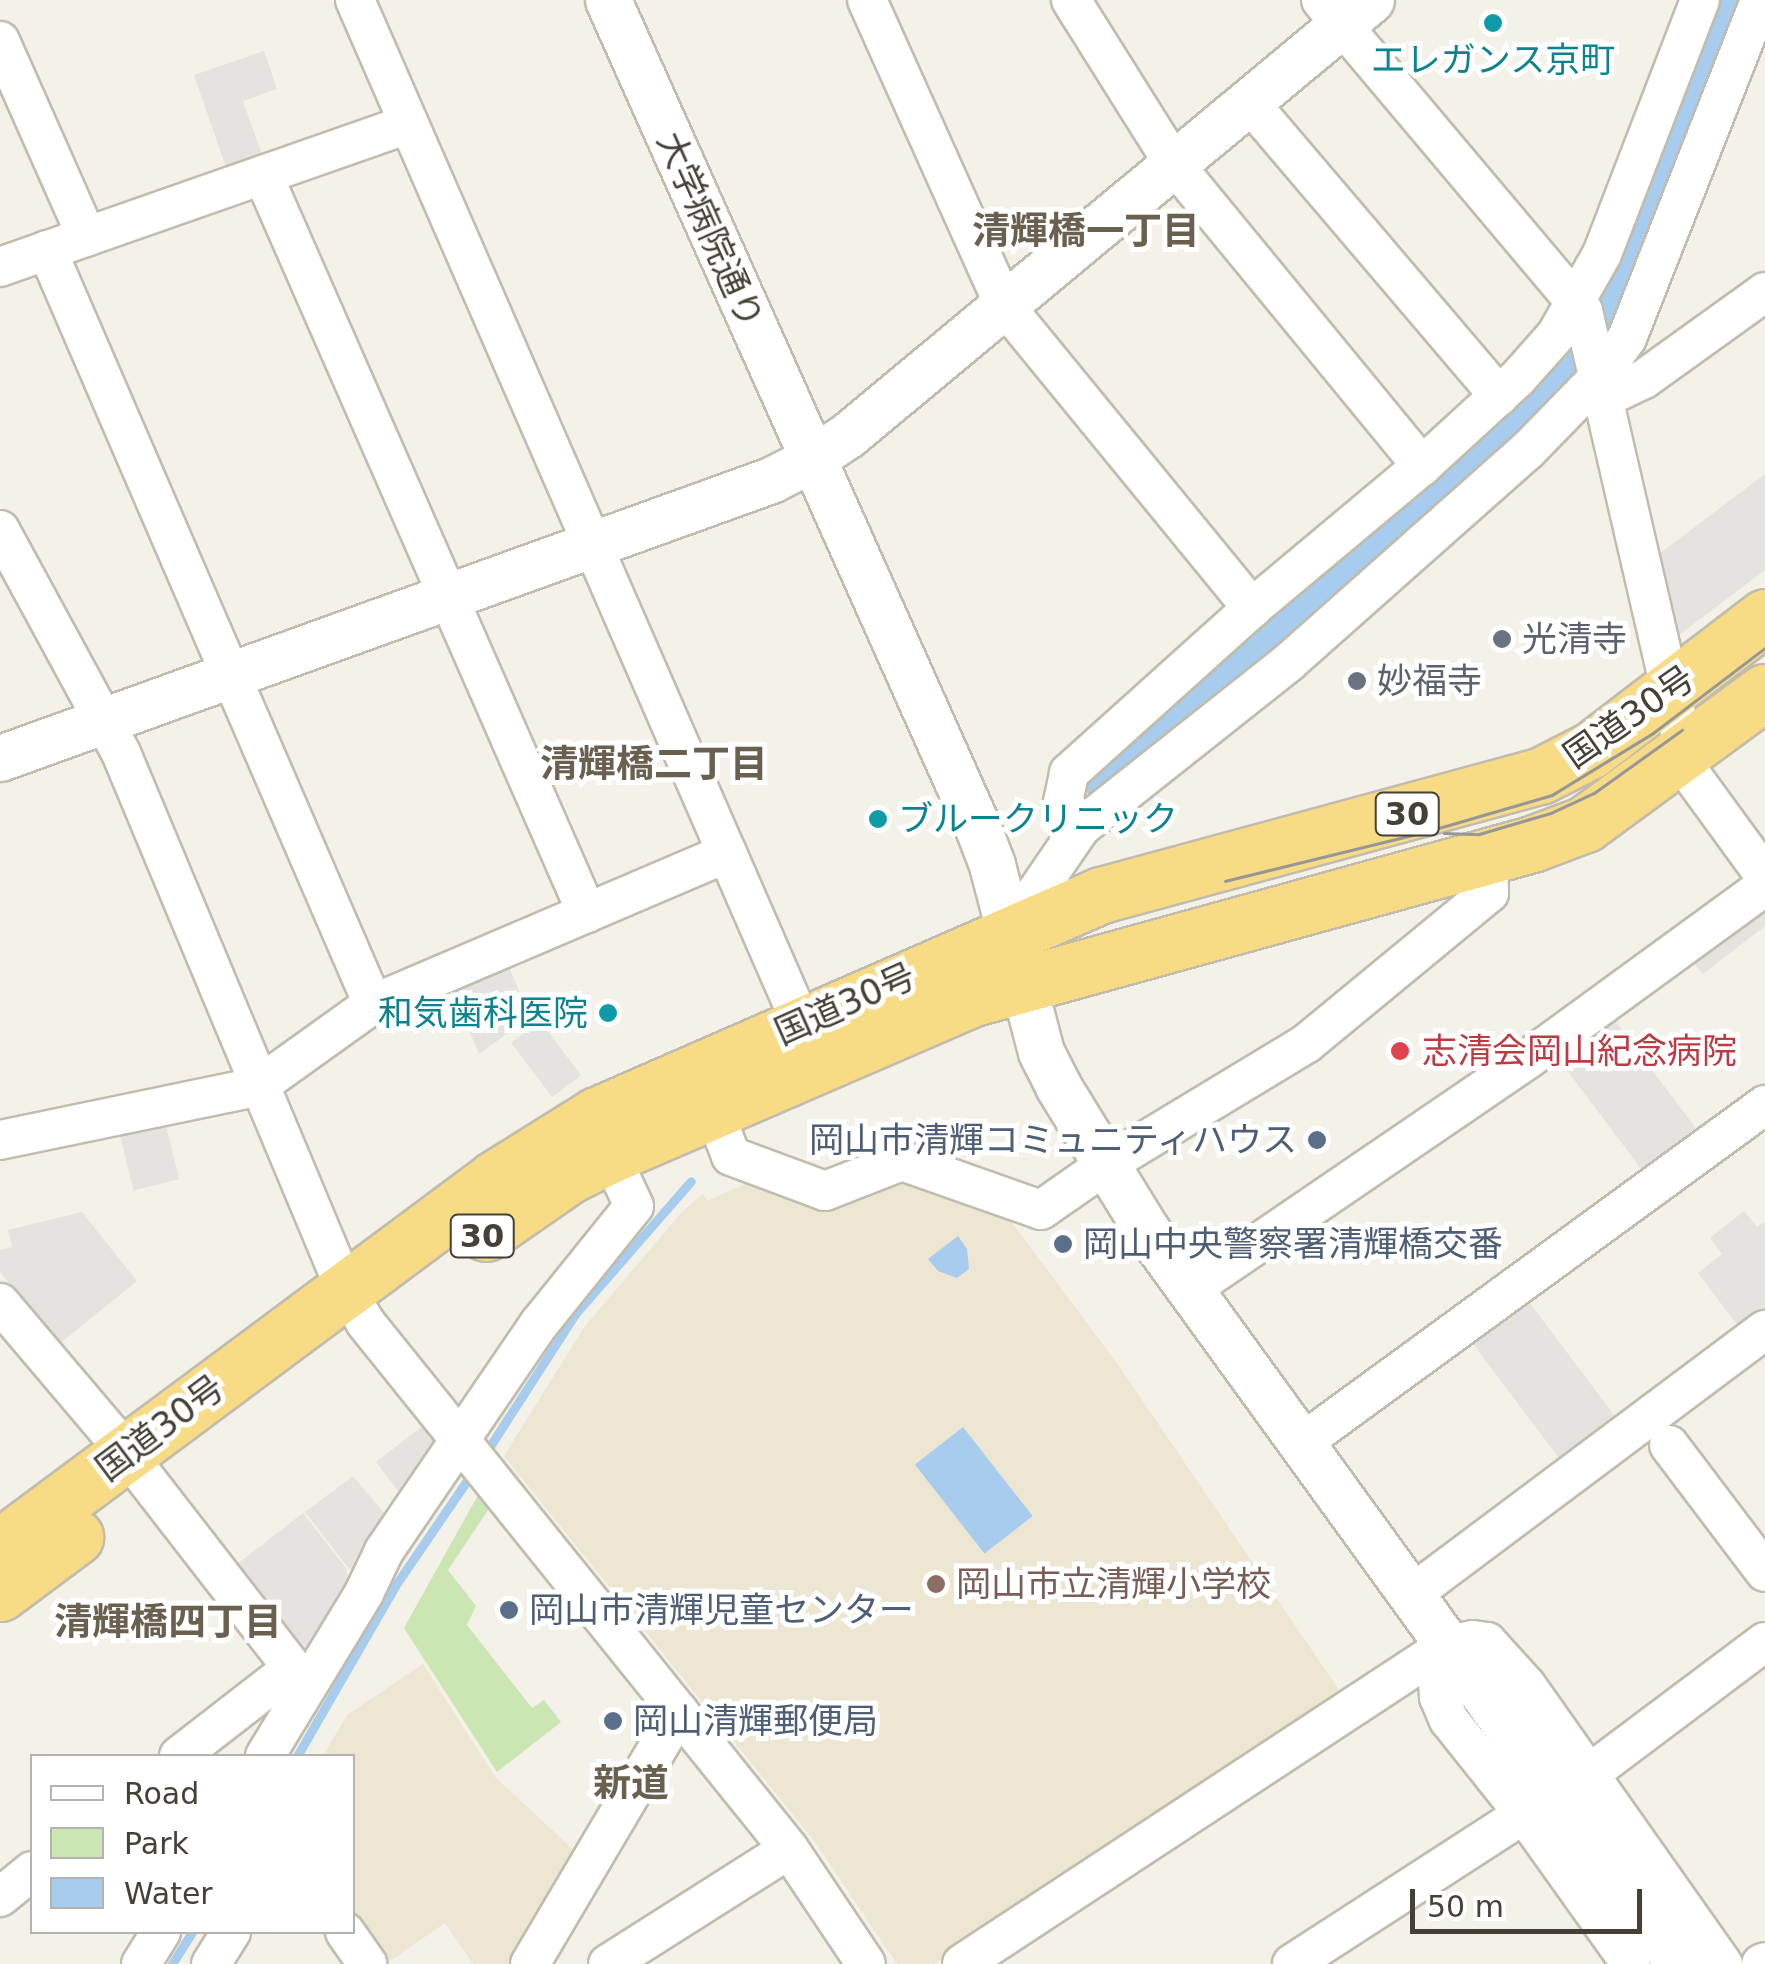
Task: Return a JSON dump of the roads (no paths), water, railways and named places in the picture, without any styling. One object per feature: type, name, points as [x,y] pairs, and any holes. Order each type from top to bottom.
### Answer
[{"type":"highway","name":"国道30号","points":[[355,1307],[610,1155],[970,999],[1016,957],[1101,896],[1540,776],[1591,750],[1765,617]]},
{"type":"highway","name":"国道30号","points":[[0,1593],[137,1468],[355,1307],[551,1141],[801,1024],[1016,957],[1488,856],[1585,824],[1765,692]]},
{"type":"highway","name":"国道30号","points":[[0,1547],[137,1468]]},
{"type":"street","points":[[355,0],[801,1024]]},
{"type":"street","name":"大学病院通り","points":[[608,0],[978,828],[1041,1052],[1104,1166],[1680,1964]]},
{"type":"street","points":[[867,0],[1004,305],[1252,608]]},
{"type":"street","points":[[1071,0],[1174,164],[1422,466]]},
{"type":"street","points":[[0,758],[771,480],[812,460],[1249,102],[1344,8],[1580,305],[1695,782],[1765,876]]},
{"type":"street","points":[[1081,827],[1062,802],[1069,773],[1252,608],[1499,396],[1580,305],[1602,254],[1728,10]]},
{"type":"street","points":[[1016,957],[1081,827],[1289,662],[1527,452],[1599,377],[1627,338],[1728,10]]},
{"type":"street","points":[[0,41],[87,237]]},
{"type":"street","points":[[1249,102],[1499,396]]},
{"type":"street","points":[[0,267],[410,124]]},
{"type":"street","points":[[263,175],[587,913]]},
{"type":"street","points":[[46,250],[373,1004]]},
{"type":"street","points":[[1599,377],[1644,379],[1765,292]]},
{"type":"street","points":[[0,530],[104,719],[256,1087],[355,1307],[789,1848],[866,1964]]},
{"type":"street","points":[[0,1140],[256,1087],[373,1004],[727,853]]},
{"type":"street","points":[[713,1110],[732,1156],[826,1191],[902,1161],[1041,1210],[1104,1166],[1307,1042],[1489,893],[1488,856]]},
{"type":"street","points":[[1191,1289],[1512,1069],[1765,886]]},
{"type":"street","points":[[1303,1442],[1765,1105]]},
{"type":"street","points":[[266,1754],[298,1677],[364,1594],[384,1552],[473,1455],[539,1324],[634,1206],[610,1155]]},
{"type":"street","points":[[0,1303],[137,1468],[298,1677]]},
{"type":"street","points":[[1412,1594],[1765,1330]]},
{"type":"street","points":[[1669,1445],[1765,1572]]},
{"type":"street","points":[[962,1964],[1450,1644],[1487,1642],[1526,1685],[1722,1964]]},
{"type":"street","points":[[1589,1774],[1765,1642]]},
{"type":"street","points":[[1450,1644],[1438,1678],[1439,1697],[1449,1720],[1524,1814],[1631,1964]]},
{"type":"street","points":[[182,1754],[298,1677]]},
{"type":"street","points":[[530,1964],[679,1712]]},
{"type":"street","points":[[1292,1964],[1524,1814]]},
{"type":"street","points":[[608,1964],[789,1848]]},
{"type":"street","points":[[0,1897],[30,1874]]},
{"type":"street","points":[[141,1964],[160,1934]]},
{"type":"street","points":[[211,1964],[230,1934]]},
{"type":"street","points":[[346,1934],[367,1964]]},
{"type":"water","points":[[1718,0],[1746,0],[1610,337],[1542,414],[1429,521],[1100,799],[1076,787],[1512,407]]},
{"type":"water","points":[[958,1236],[967,1249],[969,1269],[957,1278],[938,1271],[928,1259]]},
{"type":"water","points":[[963,1427],[1033,1516],[985,1554],[915,1465]]},
{"type":"waterway","points":[[483,1457],[575,1314],[691,1181]]},
{"type":"waterway","points":[[298,1754],[395,1586],[474,1470]]},
{"type":"waterway","points":[[172,1964],[191,1934]]},
{"type":"tram line","points":[[1225,881],[1425,832],[1552,795],[1653,733],[1765,648]]},
{"type":"tram line","points":[[1444,833],[1479,834],[1551,813],[1594,793],[1682,730]]},
{"type":"place","name":"エレガンス京町","points":[[1493,23]]},
{"type":"place","name":"光清寺","points":[[1502,639]]},
{"type":"place","name":"妙福寺","points":[[1357,681]]},
{"type":"place","name":"ブルークリニック","points":[[878,819]]},
{"type":"place","name":"和気歯科医院","points":[[608,1013]]},
{"type":"place","name":"志清会岡山紀念病院","points":[[1400,1051]]},
{"type":"place","name":"岡山市清輝コミュニティハウス","points":[[1317,1140]]},
{"type":"place","name":"岡山中央警察署清輝橋交番","points":[[1063,1244]]},
{"type":"place","name":"岡山市立清輝小学校","points":[[936,1584]]},
{"type":"place","name":"岡山市清輝児童センター","points":[[509,1610]]},
{"type":"place","name":"岡山清輝郵便局","points":[[613,1721]]},
{"type":"district","name":"清輝橋一丁目","points":[[1086,232]]},
{"type":"district","name":"清輝橋二丁目","points":[[654,765]]},
{"type":"district","name":"清輝橋四丁目","points":[[168,1623]]},
{"type":"district","name":"新道","points":[[631,1784]]}]
